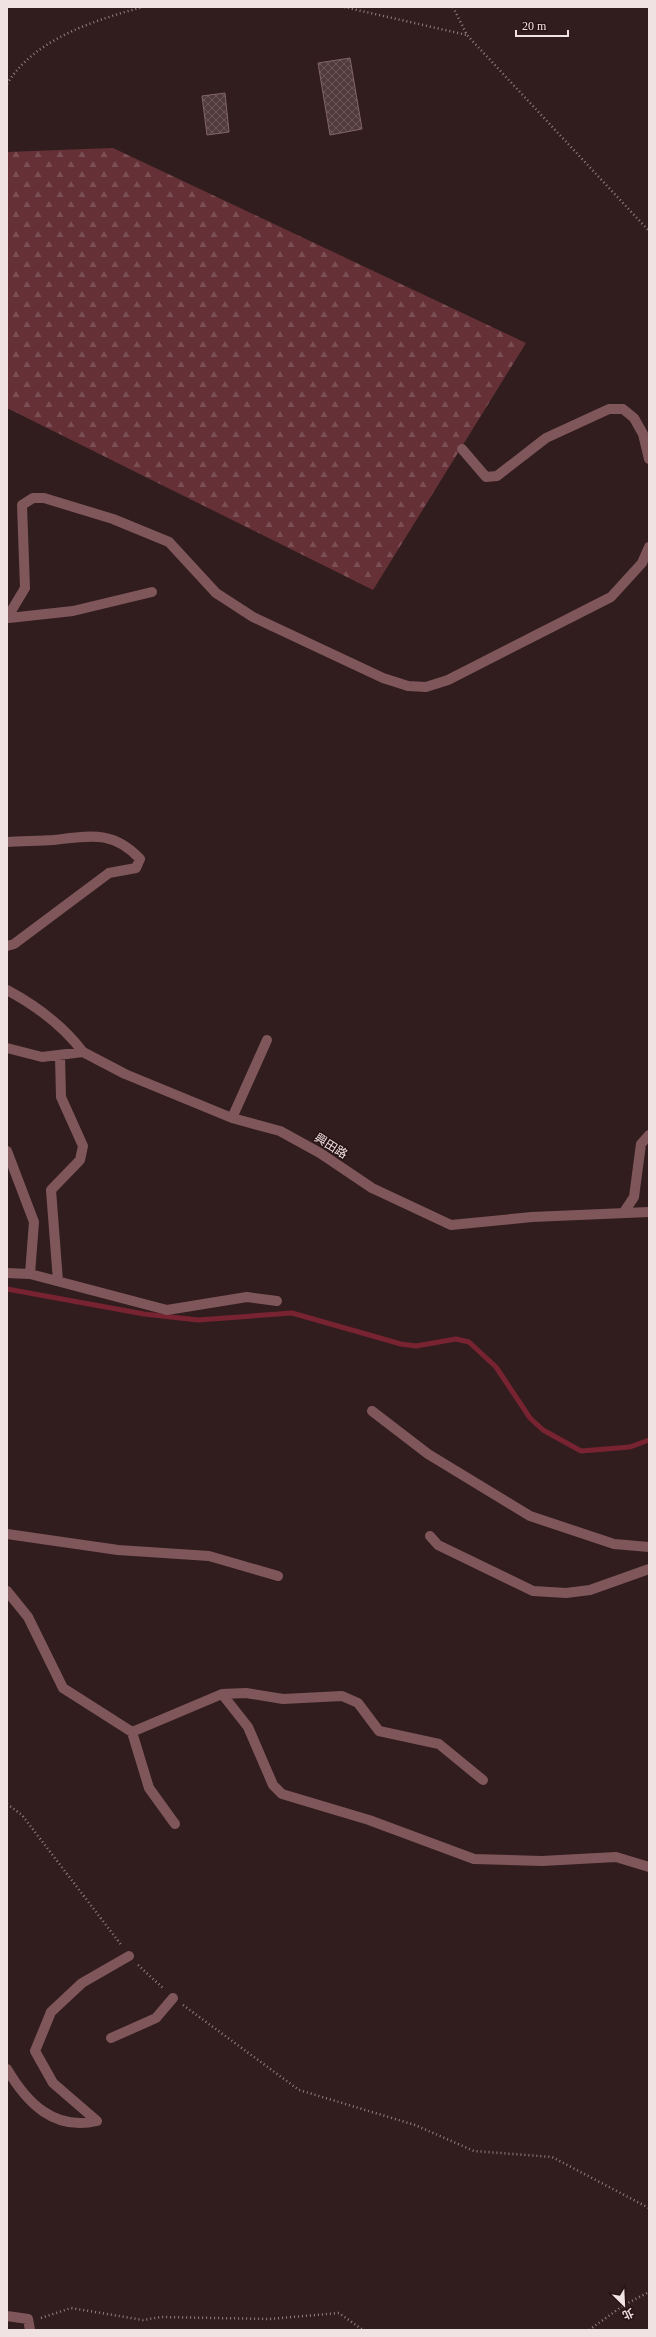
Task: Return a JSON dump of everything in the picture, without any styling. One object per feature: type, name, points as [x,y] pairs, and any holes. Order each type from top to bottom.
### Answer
[{"type":"street","points":[[462,449],[486,477],[497,476],[546,438],[609,409],[623,410],[634,418],[643,434],[649,459]]},
{"type":"street","points":[[8,616],[24,588],[22,504],[33,498],[44,498],[113,519],[169,542],[216,593],[253,617],[383,678],[408,686],[426,687],[448,680],[611,597],[642,563],[649,547]]},
{"type":"street","points":[[8,616],[73,611],[152,592]]},
{"type":"street","points":[[7,842],[52,840],[88,836],[114,840],[128,846],[140,859],[136,868],[110,872],[14,944],[7,946]]},
{"type":"street","points":[[7,990],[22,998],[72,1037],[83,1052],[42,1057],[7,1048]]},
{"type":"street","points":[[232,1118],[267,1040]]},
{"type":"street","name":"興田路","points":[[83,1052],[125,1074],[232,1118],[280,1130],[320,1153],[372,1188],[452,1225],[532,1217],[649,1212]]},
{"type":"street","points":[[58,1281],[52,1190],[80,1160],[84,1146],[62,1097],[60,1056]]},
{"type":"street","points":[[624,1212],[634,1197],[641,1144],[649,1135]]},
{"type":"street","points":[[7,1151],[34,1222],[30,1274]]},
{"type":"street","points":[[7,1273],[30,1274],[166,1310],[247,1297],[277,1301]]},
{"type":"street","points":[[372,1411],[428,1454],[530,1516],[614,1544],[649,1547]]},
{"type":"street","points":[[7,1534],[118,1550],[209,1556],[278,1576]]},
{"type":"street","points":[[430,1536],[438,1545],[533,1591],[566,1593],[590,1590],[649,1570]]},
{"type":"street","points":[[7,1591],[28,1618],[63,1688],[132,1732],[149,1788],[175,1824]]},
{"type":"street","points":[[132,1732],[222,1694],[246,1693],[283,1699],[342,1696],[358,1703],[379,1731],[439,1744],[483,1780]]},
{"type":"street","points":[[222,1694],[248,1727],[273,1785],[282,1794],[368,1820],[474,1859],[542,1861],[616,1857],[649,1867]]},
{"type":"street","points":[[7,2069],[21,2092],[49,2116],[80,2125],[97,2121],[53,2083],[35,2051],[51,2012],[82,1983],[129,1956]]},
{"type":"street","points":[[111,2038],[156,2018],[173,1998]]},
{"type":"street","points":[[7,2316],[28,2319],[30,2330]]},
{"type":"path","points":[[7,84],[15,70],[54,40],[115,14],[143,7]]},
{"type":"path","points":[[344,7],[467,35]]},
{"type":"path","points":[[453,7],[467,35],[649,231]]},
{"type":"path","points":[[7,1804],[22,1815],[129,1956],[173,1998],[299,2090],[415,2125],[474,2151],[552,2157],[649,2208]]},
{"type":"path","points":[[589,2330],[624,2305],[649,2292]]},
{"type":"path","points":[[28,2319],[45,2318],[71,2308],[143,2320],[161,2317],[270,2319],[339,2312],[364,2330]]},
{"type":"green space","points":[[113,148],[526,343],[373,590],[7,408],[7,152]]},
{"type":"building","points":[[350,58],[362,129],[330,135],[318,63]]},
{"type":"building","points":[[225,93],[229,132],[207,135],[202,96]]},
{"type":"waterway","points":[[7,1289],[144,1314],[198,1320],[292,1313],[401,1344],[416,1346],[456,1339],[469,1342],[496,1367],[530,1418],[543,1430],[581,1451],[630,1447],[649,1440]]}]
